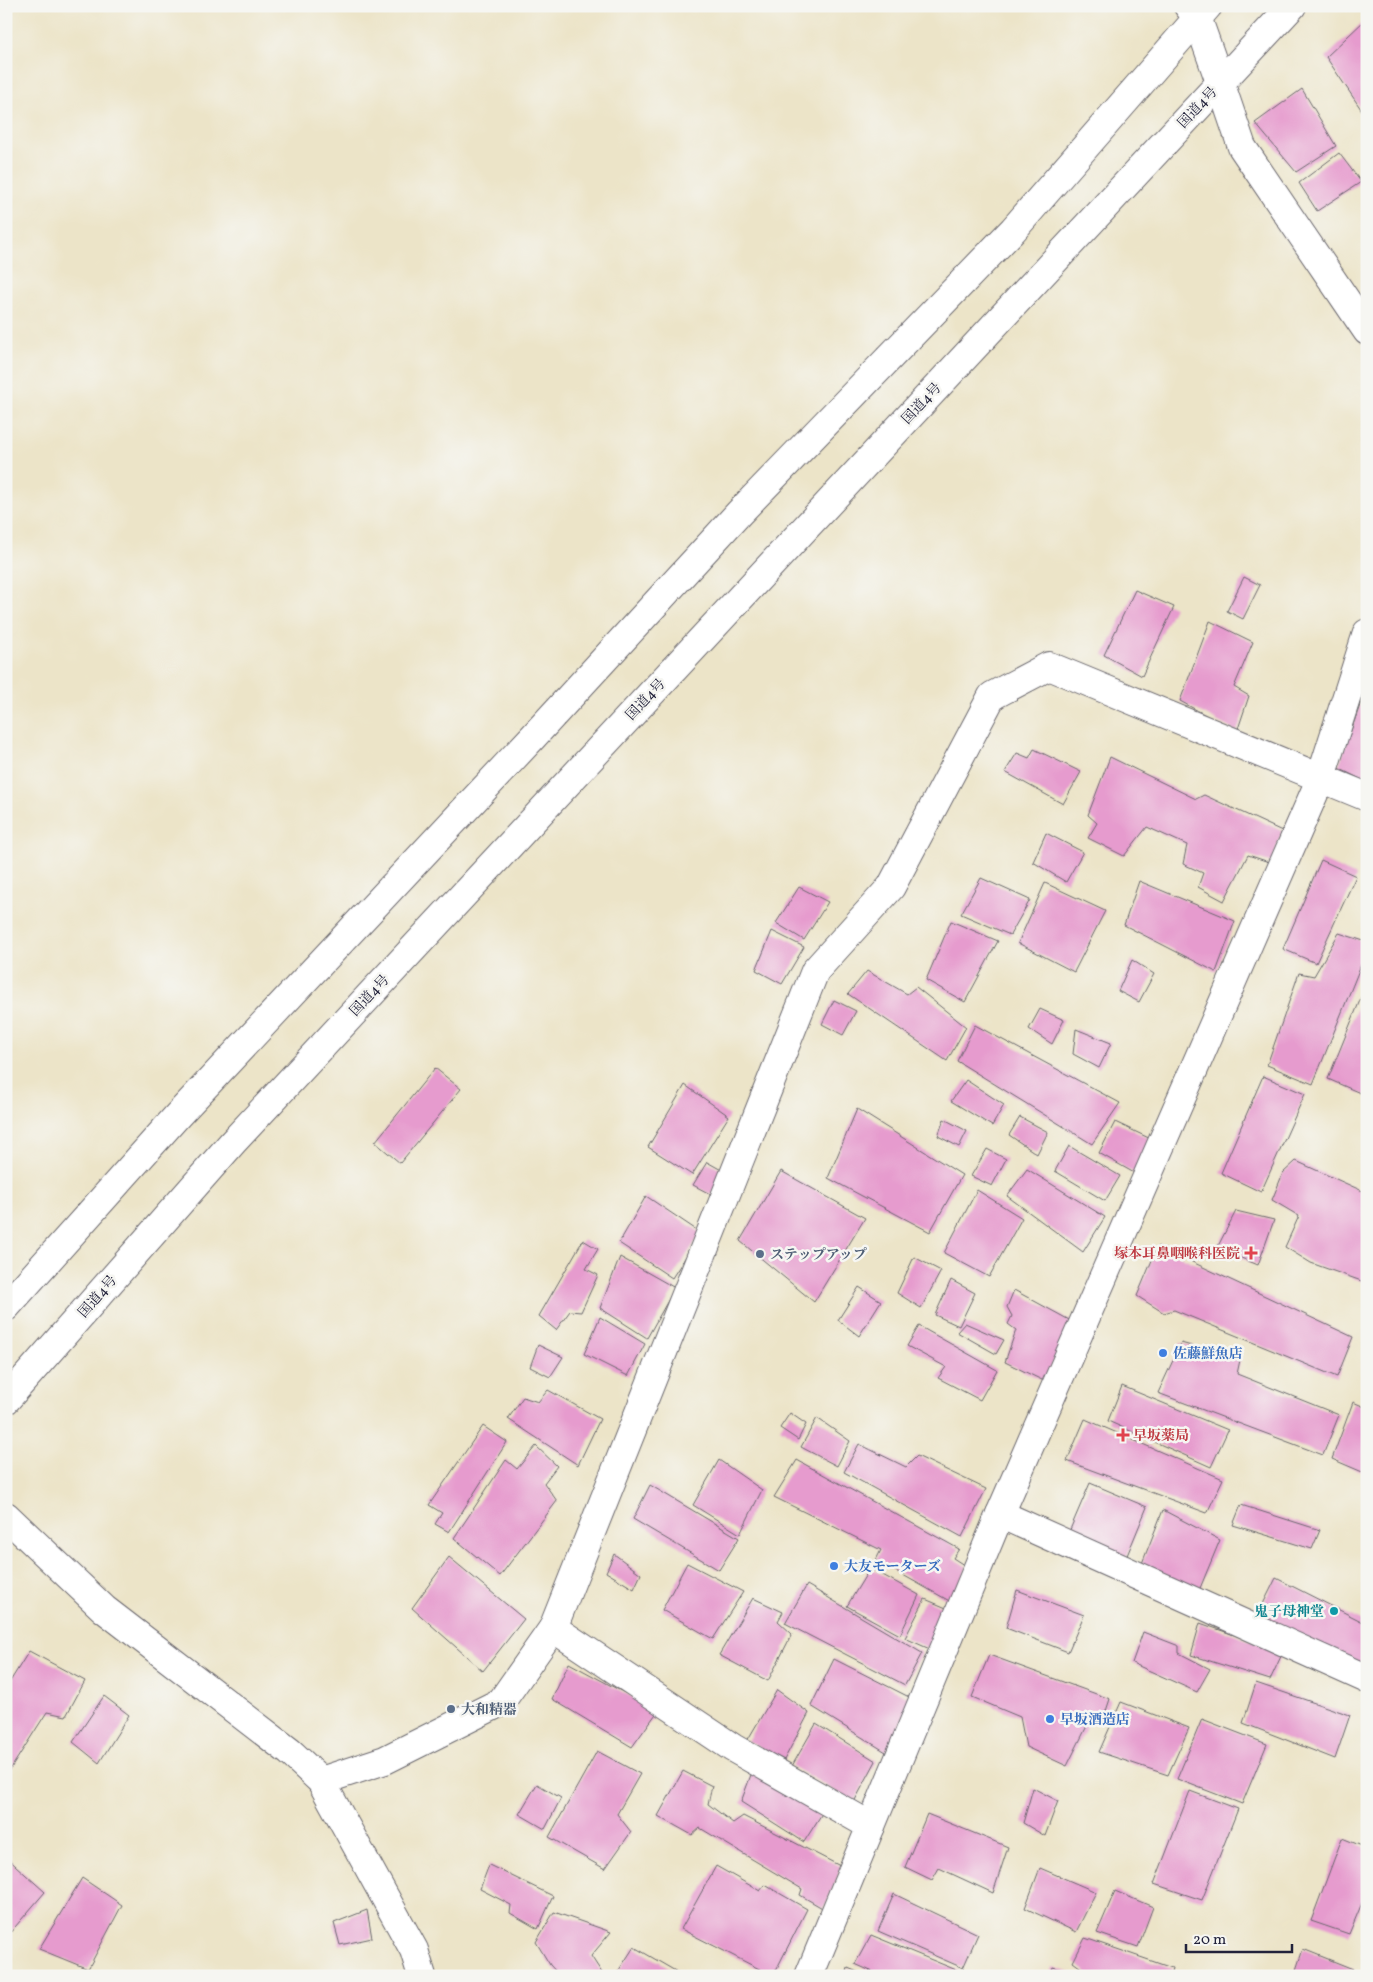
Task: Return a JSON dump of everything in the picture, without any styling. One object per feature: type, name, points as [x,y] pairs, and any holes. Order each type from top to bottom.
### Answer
[{"type":"main road","name":"国道4号","points":[[6,1400],[232,1142],[1292,6]]},
{"type":"main road","points":[[1198,10],[1242,147],[1367,331]]},
{"type":"main road","points":[[6,1307],[178,1115],[519,752],[739,513],[1013,230],[1198,10]]},
{"type":"main road","points":[[809,1976],[1000,1514],[1320,780],[1367,633]]},
{"type":"main road","points":[[321,1781],[385,1760],[501,1702],[553,1628],[815,972],[891,888],[992,696],[1048,666],[1367,798]]},
{"type":"main road","points":[[1000,1514],[1367,1679]]},
{"type":"main road","points":[[6,1516],[104,1609],[290,1752],[321,1781],[414,1950],[422,1976]]},
{"type":"main road","points":[[553,1628],[732,1748],[871,1826]]},
{"type":"building","points":[[1367,18],[1367,118],[1326,57]]},
{"type":"building","points":[[1302,89],[1336,146],[1296,172],[1255,123]]},
{"type":"building","points":[[1339,153],[1361,182],[1317,211],[1299,183]]},
{"type":"building","points":[[1244,577],[1260,585],[1243,619],[1227,611]]},
{"type":"building","points":[[1135,590],[1174,607],[1142,676],[1104,655]]},
{"type":"building","points":[[1210,621],[1253,642],[1234,687],[1249,696],[1237,732],[1180,701]]},
{"type":"building","points":[[1367,685],[1367,782],[1338,768]]},
{"type":"building","points":[[1034,749],[1081,772],[1063,804],[1005,772],[1017,753],[1029,758]]},
{"type":"building","points":[[1110,757],[1196,799],[1204,795],[1282,831],[1272,863],[1248,855],[1224,901],[1198,887],[1203,873],[1183,864],[1187,845],[1147,827],[1124,856],[1088,838],[1097,823],[1088,815]]},
{"type":"building","points":[[1046,833],[1083,852],[1066,882],[1033,862]]},
{"type":"building","points":[[1321,860],[1356,876],[1316,963],[1283,949]]},
{"type":"building","points":[[981,878],[1030,900],[1010,935],[961,914]]},
{"type":"building","points":[[1139,881],[1235,921],[1216,972],[1124,925]]},
{"type":"building","points":[[1045,883],[1105,911],[1074,972],[1018,943]]},
{"type":"building","points":[[799,887],[828,902],[804,940],[776,923]]},
{"type":"building","points":[[951,921],[998,941],[965,1002],[926,980]]},
{"type":"building","points":[[772,931],[804,947],[782,984],[756,970]]},
{"type":"building","points":[[1339,933],[1367,942],[1367,950],[1313,1084],[1267,1065],[1299,973],[1314,976]]},
{"type":"building","points":[[1132,960],[1154,974],[1139,1002],[1118,991]]},
{"type":"building","points":[[867,971],[907,994],[916,987],[966,1027],[947,1061],[848,994]]},
{"type":"building","points":[[1367,983],[1367,1096],[1328,1079]]},
{"type":"building","points":[[834,1000],[856,1011],[843,1035],[822,1024]]},
{"type":"building","points":[[1040,1009],[1064,1020],[1052,1044],[1029,1029]]},
{"type":"building","points":[[975,1025],[1120,1103],[1092,1144],[957,1061]]},
{"type":"building","points":[[1076,1029],[1111,1043],[1099,1068],[1073,1054]]},
{"type":"building","points":[[435,1068],[461,1089],[400,1163],[375,1142]]},
{"type":"building","points":[[1263,1076],[1305,1094],[1261,1192],[1221,1173]]},
{"type":"building","points":[[966,1080],[1004,1105],[992,1126],[951,1101]]},
{"type":"building","points":[[685,1085],[729,1116],[692,1175],[648,1147]]},
{"type":"building","points":[[857,1109],[962,1175],[930,1232],[828,1178]]},
{"type":"building","points":[[1020,1117],[1048,1132],[1037,1154],[1009,1135]]},
{"type":"building","points":[[944,1119],[967,1131],[959,1147],[938,1136]]},
{"type":"building","points":[[1115,1122],[1153,1140],[1136,1174],[1099,1153]]},
{"type":"building","points":[[1069,1146],[1120,1176],[1105,1201],[1055,1171]]},
{"type":"building","points":[[987,1149],[1006,1159],[992,1186],[971,1176]]},
{"type":"building","points":[[1296,1161],[1367,1193],[1367,1283],[1311,1263],[1285,1247],[1299,1216],[1272,1200],[1283,1173]]},
{"type":"building","points":[[707,1162],[725,1172],[712,1195],[693,1185]]},
{"type":"building","points":[[1027,1169],[1105,1217],[1083,1252],[1007,1196]]},
{"type":"building","points":[[781,1171],[865,1218],[814,1302],[740,1241]]},
{"type":"building","points":[[977,1190],[1022,1218],[989,1277],[944,1253]]},
{"type":"building","points":[[646,1196],[701,1233],[672,1278],[619,1243]]},
{"type":"building","points":[[1236,1211],[1274,1220],[1258,1265],[1217,1248]]},
{"type":"building","points":[[583,1240],[598,1249],[586,1269],[598,1275],[581,1312],[570,1311],[556,1330],[539,1316]]},
{"type":"building","points":[[1158,1246],[1353,1337],[1337,1377],[1174,1310],[1164,1313],[1137,1296]]},
{"type":"building","points":[[620,1257],[675,1288],[647,1338],[600,1308]]},
{"type":"building","points":[[914,1257],[941,1271],[921,1308],[897,1293]]},
{"type":"building","points":[[951,1280],[975,1293],[959,1326],[935,1315]]},
{"type":"building","points":[[859,1287],[881,1301],[859,1336],[838,1320]]},
{"type":"building","points":[[1014,1290],[1073,1322],[1044,1381],[1005,1362],[1016,1330],[1008,1324],[1012,1316],[1007,1307]]},
{"type":"building","points":[[600,1317],[645,1344],[628,1376],[584,1354]]},
{"type":"building","points":[[965,1323],[1004,1340],[996,1354],[957,1332]]},
{"type":"building","points":[[919,1326],[997,1370],[980,1400],[938,1378],[946,1367],[907,1346]]},
{"type":"building","points":[[1181,1343],[1240,1360],[1237,1374],[1339,1415],[1323,1455],[1158,1393]]},
{"type":"building","points":[[538,1345],[563,1357],[550,1377],[530,1367]]},
{"type":"building","points":[[1122,1386],[1228,1430],[1211,1467],[1108,1421]]},
{"type":"building","points":[[548,1390],[600,1419],[578,1465],[508,1419],[523,1397],[538,1402]]},
{"type":"building","points":[[1353,1402],[1367,1408],[1367,1474],[1332,1459]]},
{"type":"building","points":[[790,1413],[806,1424],[798,1440],[780,1428]]},
{"type":"building","points":[[817,1418],[850,1441],[837,1466],[801,1447]]},
{"type":"building","points":[[1085,1419],[1223,1479],[1207,1513],[1067,1461]]},
{"type":"building","points":[[483,1426],[507,1442],[449,1532],[435,1524],[442,1513],[429,1505]]},
{"type":"building","points":[[859,1444],[906,1467],[917,1456],[986,1489],[962,1537],[844,1472]]},
{"type":"building","points":[[536,1446],[557,1466],[544,1483],[557,1501],[500,1576],[454,1538],[506,1460],[517,1469]]},
{"type":"building","points":[[719,1460],[762,1490],[740,1534],[693,1505]]},
{"type":"building","points":[[797,1460],[959,1549],[953,1558],[967,1567],[953,1603],[876,1560],[881,1550],[774,1497]]},
{"type":"building","points":[[1090,1483],[1147,1507],[1126,1558],[1069,1532]]},
{"type":"building","points":[[650,1485],[739,1538],[719,1570],[633,1519]]},
{"type":"building","points":[[1241,1505],[1320,1530],[1312,1549],[1233,1525]]},
{"type":"building","points":[[1163,1510],[1220,1540],[1198,1593],[1141,1566]]},
{"type":"building","points":[[614,1554],[641,1574],[634,1589],[606,1572]]},
{"type":"building","points":[[449,1557],[524,1619],[483,1671],[412,1608]]},
{"type":"building","points":[[687,1563],[743,1592],[713,1639],[662,1610]]},
{"type":"building","points":[[870,1568],[919,1595],[900,1635],[847,1606]]},
{"type":"building","points":[[1276,1578],[1367,1624],[1367,1668],[1257,1616]]},
{"type":"building","points":[[807,1585],[922,1653],[905,1685],[785,1623]]},
{"type":"building","points":[[1017,1590],[1084,1615],[1068,1652],[1006,1628]]},
{"type":"building","points":[[753,1598],[783,1612],[778,1621],[792,1634],[768,1681],[719,1655]]},
{"type":"building","points":[[925,1599],[951,1610],[932,1650],[905,1638]]},
{"type":"building","points":[[1200,1623],[1283,1652],[1270,1680],[1191,1655]]},
{"type":"building","points":[[1143,1632],[1179,1646],[1179,1653],[1210,1669],[1197,1692],[1132,1663]]},
{"type":"building","points":[[29,1651],[85,1681],[66,1716],[47,1712],[6,1776],[6,1688]]},
{"type":"building","points":[[989,1655],[1110,1699],[1102,1723],[1091,1718],[1067,1766],[1026,1747],[1020,1717],[972,1697]]},
{"type":"building","points":[[834,1659],[913,1699],[886,1752],[811,1706]]},
{"type":"building","points":[[569,1663],[658,1711],[632,1747],[552,1699]]},
{"type":"building","points":[[1256,1683],[1350,1715],[1335,1759],[1243,1723]]},
{"type":"building","points":[[777,1690],[809,1713],[784,1760],[747,1741]]},
{"type":"building","points":[[104,1696],[129,1715],[99,1763],[73,1742]]},
{"type":"building","points":[[1121,1702],[1189,1728],[1168,1775],[1099,1752]]},
{"type":"building","points":[[1202,1719],[1267,1744],[1242,1804],[1177,1779]]},
{"type":"building","points":[[816,1724],[876,1761],[854,1802],[792,1766]]},
{"type":"building","points":[[597,1751],[640,1774],[617,1814],[631,1832],[605,1869],[549,1837]]},
{"type":"building","points":[[683,1771],[712,1786],[708,1804],[733,1823],[743,1816],[842,1867],[824,1909],[800,1895],[802,1889],[700,1828],[692,1835],[658,1816]]},
{"type":"building","points":[[752,1772],[823,1812],[804,1842],[741,1802]]},
{"type":"building","points":[[537,1784],[561,1798],[545,1829],[519,1814]]},
{"type":"building","points":[[1033,1788],[1058,1801],[1045,1836],[1023,1823]]},
{"type":"building","points":[[1190,1791],[1238,1809],[1202,1900],[1154,1884]]},
{"type":"building","points":[[927,1814],[1008,1847],[993,1893],[939,1868],[932,1880],[905,1867]]},
{"type":"building","points":[[1342,1838],[1367,1848],[1367,1891],[1349,1934],[1311,1921]]},
{"type":"building","points":[[6,1857],[45,1892],[9,1934],[6,1933]]},
{"type":"building","points":[[489,1865],[553,1896],[538,1929],[510,1913],[511,1905],[480,1889]]},
{"type":"building","points":[[716,1866],[760,1891],[765,1885],[807,1909],[773,1976],[681,1929]]},
{"type":"building","points":[[1040,1868],[1096,1892],[1076,1932],[1025,1908]]},
{"type":"building","points":[[82,1878],[122,1905],[88,1969],[39,1949]]},
{"type":"building","points":[[1115,1891],[1153,1907],[1138,1947],[1097,1933]]},
{"type":"building","points":[[894,1894],[978,1934],[963,1968],[878,1931]]},
{"type":"building","points":[[367,1910],[372,1938],[340,1945],[334,1923]]},
{"type":"building","points":[[554,1912],[611,1932],[591,1956],[604,1976],[560,1976],[550,1965],[536,1942]]},
{"type":"building","points":[[871,1935],[971,1976],[882,1976],[855,1964]]},
{"type":"building","points":[[1085,1938],[1172,1968],[1170,1976],[1092,1976],[1073,1962]]},
{"type":"building","points":[[634,1947],[684,1976],[615,1976]]},
{"type":"building","points":[[1303,1949],[1353,1969],[1351,1976],[1294,1976]]},
{"type":"building","points":[[1053,1967],[1077,1975],[1077,1976],[1051,1976]]},
{"type":"building","points":[[848,1968],[867,1976],[846,1976]]},
{"type":"place","name":"塚本耳鼻咽喉科医院","points":[[1251,1253]]},
{"type":"place","name":"ステップアップ","points":[[760,1254]]},
{"type":"place","name":"佐藤鮮魚店","points":[[1163,1353]]},
{"type":"place","name":"早坂薬局","points":[[1123,1435]]},
{"type":"place","name":"大友モーターズ","points":[[834,1566]]},
{"type":"place","name":"鬼子母神堂","points":[[1334,1611]]},
{"type":"place","name":"大和精器","points":[[451,1709]]},
{"type":"place","name":"早坂酒造店","points":[[1050,1719]]}]
